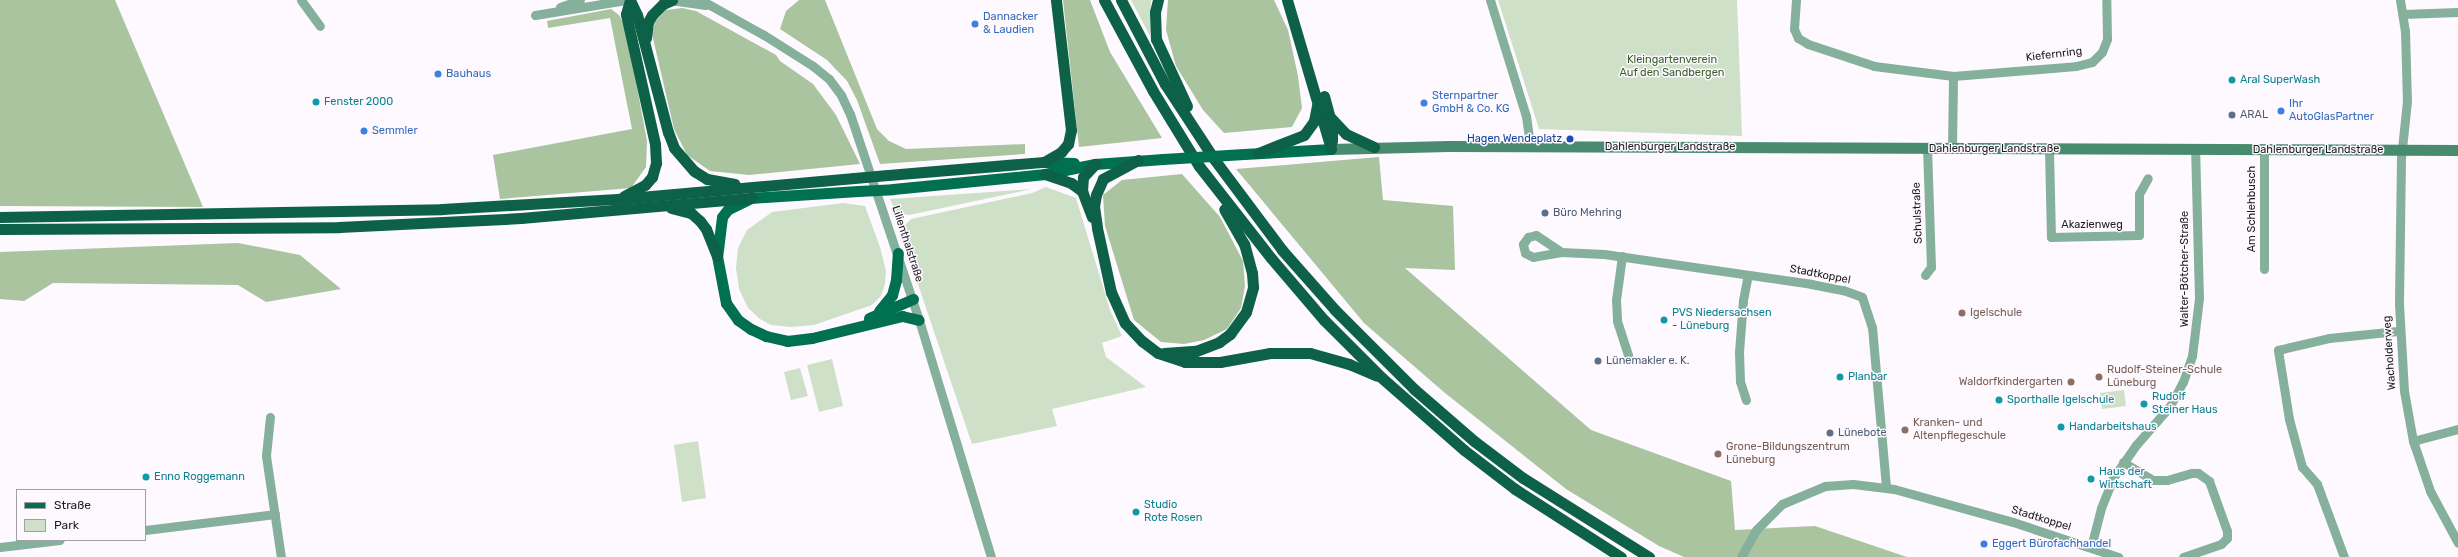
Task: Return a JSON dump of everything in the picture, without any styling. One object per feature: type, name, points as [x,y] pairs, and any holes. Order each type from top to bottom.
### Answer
[{"type":"highway","points":[[630,0],[645,44],[668,132],[682,161],[707,179],[752,193]]},
{"type":"highway","points":[[618,199],[645,185],[652,177],[656,164],[655,144],[626,14],[630,0]]},
{"type":"highway","points":[[645,44],[648,22],[652,15],[663,4],[671,0]]},
{"type":"highway","points":[[0,229],[339,227],[521,218],[651,206],[854,178],[1044,162],[1061,152],[1068,144],[1071,130],[1056,0]]},
{"type":"highway","points":[[1104,0],[1180,136],[1216,188],[1297,290],[1382,378],[1435,426],[1515,489],[1621,557]]},
{"type":"highway","points":[[1121,0],[1166,84],[1200,138],[1308,280],[1414,389],[1523,478],[1649,557]]},
{"type":"highway","points":[[1158,0],[1155,12],[1156,39],[1200,138]]},
{"type":"highway","points":[[1287,0],[1331,149]]},
{"type":"highway","points":[[1293,0],[1330,116],[1331,149]]},
{"type":"highway","points":[[1258,153],[1304,135],[1314,121],[1317,98]]},
{"type":"highway","points":[[1330,116],[1346,134],[1378,147]]},
{"type":"highway","points":[[1138,160],[1120,168],[1103,180],[1099,187],[1094,206],[1097,228],[1117,308],[1133,333],[1158,353],[1171,359],[1203,364],[1270,353],[1310,353],[1349,364],[1382,378]]},
{"type":"highway","points":[[1095,164],[1083,177],[1082,191],[1097,228]]},
{"type":"highway","points":[[1045,174],[1071,183],[1082,191]]},
{"type":"highway","points":[[1158,353],[1191,352],[1219,342],[1239,324],[1251,300],[1253,287],[1249,259],[1237,230],[1218,199],[1216,188]]},
{"type":"highway","points":[[0,217],[442,209],[752,193]]},
{"type":"highway","points":[[651,206],[680,209],[691,213],[706,228],[717,256]]},
{"type":"main road","name":"Dahlenburger Landstraße","points":[[1331,149],[1378,147],[1530,146],[2049,150],[2458,150]]},
{"type":"main road","points":[[919,320],[902,316],[787,341],[766,336],[751,329],[738,320],[726,303],[717,256],[722,217],[735,204],[752,193],[893,189],[1045,174],[1095,164],[1138,160],[1331,149]]},
{"type":"main road","points":[[1044,162],[1095,164]]},
{"type":"main road","points":[[874,316],[885,306],[892,295],[896,280],[898,253]]},
{"type":"main road","points":[[843,329],[913,299]]},
{"type":"street","points":[[301,0],[320,26]]},
{"type":"street","points":[[580,0],[535,15],[626,0]]},
{"type":"street","name":"Lilienthalstraße","points":[[671,0],[709,5]]},
{"type":"street","name":"Lilienthalstraße","points":[[701,0],[764,35],[813,66],[829,79],[842,95],[850,114],[913,299],[991,557]]},
{"type":"street","points":[[1490,0],[1526,116],[1530,146]]},
{"type":"street","name":"Kiefernring","points":[[1796,0],[1794,29],[1798,38],[1808,44],[1874,66],[1953,76],[2076,66],[2092,62],[2102,52],[2107,39],[2106,0]]},
{"type":"street","name":"Wacholderweg","points":[[2400,0],[2403,14],[2407,101],[2402,150],[2398,331],[2407,411],[2413,441],[2433,498],[2458,543]]},
{"type":"street","points":[[2403,14],[2458,12]]},
{"type":"street","points":[[1952,149],[1953,76]]},
{"type":"street","name":"Schulstraße","points":[[1925,275],[1931,267],[1927,149]]},
{"type":"street","name":"Akazienweg","points":[[2049,150],[2051,237],[2139,235],[2139,194],[2148,178]]},
{"type":"street","name":"Walter-Bötcher-Straße","points":[[2090,547],[2106,494],[2123,462],[2170,406],[2183,382],[2192,356],[2199,298],[2195,150]]},
{"type":"street","name":"Am Schlehbusch","points":[[2264,150],[2264,269]]},
{"type":"street","name":"Stadtkoppel","points":[[1561,252],[1622,256],[1811,284],[1843,290],[1862,297],[1872,327],[1886,487]]},
{"type":"street","points":[[1622,256],[1616,300],[1617,321],[1628,355]]},
{"type":"street","points":[[1746,400],[1740,382],[1739,352],[1742,306],[1748,275]]},
{"type":"street","points":[[2344,557],[2317,484],[2302,467],[2289,419],[2278,350],[2329,338],[2398,331]]},
{"type":"street","points":[[270,417],[266,456],[280,557]]},
{"type":"street","points":[[2413,441],[2458,429]]},
{"type":"street","points":[[2123,462],[2153,480],[2167,480],[2192,473],[2198,473],[2209,482],[2227,531],[2227,538],[2222,544],[2183,557]]},
{"type":"street","name":"Stadtkoppel","points":[[1741,557],[1756,530],[1773,511],[1797,496],[1825,486],[1853,484],[1886,487],[2013,522],[2118,557]]},
{"type":"street","points":[[146,530],[275,514]]},
{"type":"street","points":[[0,547],[51,541]]},
{"type":"green space","points":[[0,0],[115,0],[203,207],[0,206]]},
{"type":"green space","points":[[799,0],[825,0],[877,129],[889,141],[906,149],[1025,144],[1025,154],[880,164],[857,100],[847,81],[827,60],[780,29],[786,11]]},
{"type":"green space","points":[[1063,0],[1090,0],[1110,52],[1162,138],[1079,147]]},
{"type":"green space","points":[[1131,0],[1151,0],[1150,36]]},
{"type":"green space","points":[[1168,0],[1274,0],[1288,30],[1298,76],[1302,108],[1292,127],[1224,133],[1203,110],[1176,66],[1166,30]]},
{"type":"green space","name":"Kleingartenverein Auf den Sandbergen","points":[[1498,0],[1737,0],[1742,136],[1539,129]]},
{"type":"green space","points":[[682,8],[696,11],[776,55],[780,61],[813,84],[836,115],[860,164],[749,175],[710,171],[687,155],[674,129],[652,34],[655,22],[666,10]]},
{"type":"green space","points":[[611,9],[619,15],[626,28],[647,141],[646,167],[631,188],[500,199],[493,155],[632,129],[610,18],[548,28],[547,21]]},
{"type":"green space","points":[[1379,157],[1383,200],[1453,206],[1455,270],[1405,268],[1591,430],[1731,481],[1735,530],[1815,526],[1907,557],[1684,557],[1659,546],[1566,489],[1445,393],[1364,323],[1236,169]]},
{"type":"green space","points":[[1182,174],[1220,217],[1243,261],[1245,286],[1241,308],[1227,329],[1204,340],[1184,344],[1161,342],[1134,320],[1105,226],[1103,195],[1122,180]]},
{"type":"green space","points":[[1046,187],[1076,198],[1110,310],[1122,336],[1102,343],[1106,357],[1146,387],[1052,409],[1057,426],[972,444],[902,237],[901,229],[911,219],[1032,193]]},
{"type":"green space","points":[[1032,189],[909,215],[896,213],[890,199]]},
{"type":"green space","points":[[843,203],[865,206],[880,247],[886,271],[885,284],[881,296],[872,305],[814,325],[791,327],[771,325],[760,319],[748,308],[739,289],[736,268],[738,248],[747,230],[772,212]]},
{"type":"green space","points":[[238,243],[300,255],[341,289],[266,302],[238,285],[53,283],[24,301],[0,299],[0,252]]},
{"type":"green space","points":[[832,359],[843,406],[819,412],[807,365]]},
{"type":"green space","points":[[800,368],[808,396],[791,400],[784,372]]},
{"type":"green space","points":[[2124,390],[2126,406],[2102,409],[2100,393]]},
{"type":"green space","points":[[698,441],[706,498],[682,502],[674,445]]},
{"type":"place","name":"Dannacker & Laudien","points":[[975,24]]},
{"type":"place","name":"Bauhaus","points":[[438,74]]},
{"type":"place","name":"Aral SuperWash","points":[[2232,80]]},
{"type":"place","name":"Fenster 2000","points":[[316,102]]},
{"type":"place","name":"Sternpartner GmbH & Co. KG","points":[[1424,103]]},
{"type":"place","name":"Ihr AutoGlasPartner","points":[[2281,111]]},
{"type":"place","name":"ARAL","points":[[2232,115]]},
{"type":"place","name":"Semmler","points":[[364,131]]},
{"type":"place","name":"Hagen Wendeplatz","points":[[1570,139]]},
{"type":"place","name":"Büro Mehring","points":[[1545,213]]},
{"type":"place","name":"Igelschule","points":[[1962,313]]},
{"type":"place","name":"PVS Niedersachsen - Lüneburg","points":[[1664,320]]},
{"type":"place","name":"Lünemakler e. K.","points":[[1598,361]]},
{"type":"place","name":"Planbar","points":[[1840,377]]},
{"type":"place","name":"Rudolf-Steiner-Schule Lüneburg","points":[[2099,377]]},
{"type":"place","name":"Waldorfkindergarten","points":[[2071,382]]},
{"type":"place","name":"Sporthalle Igelschule","points":[[1999,400]]},
{"type":"place","name":"Rudolf Steiner Haus","points":[[2144,404]]},
{"type":"place","name":"Handarbeitshaus","points":[[2061,427]]},
{"type":"place","name":"Kranken- und Altenpflegeschule","points":[[1905,430]]},
{"type":"place","name":"Lünebote","points":[[1830,433]]},
{"type":"place","name":"Grone-Bildungszentrum Lüneburg","points":[[1718,454]]},
{"type":"place","name":"Enno Roggemann","points":[[146,477]]},
{"type":"place","name":"Haus der Wirtschaft","points":[[2091,479]]},
{"type":"place","name":"Studio Rote Rosen","points":[[1136,512]]},
{"type":"place","name":"Eggert Bürofachhandel","points":[[1984,544]]}]
